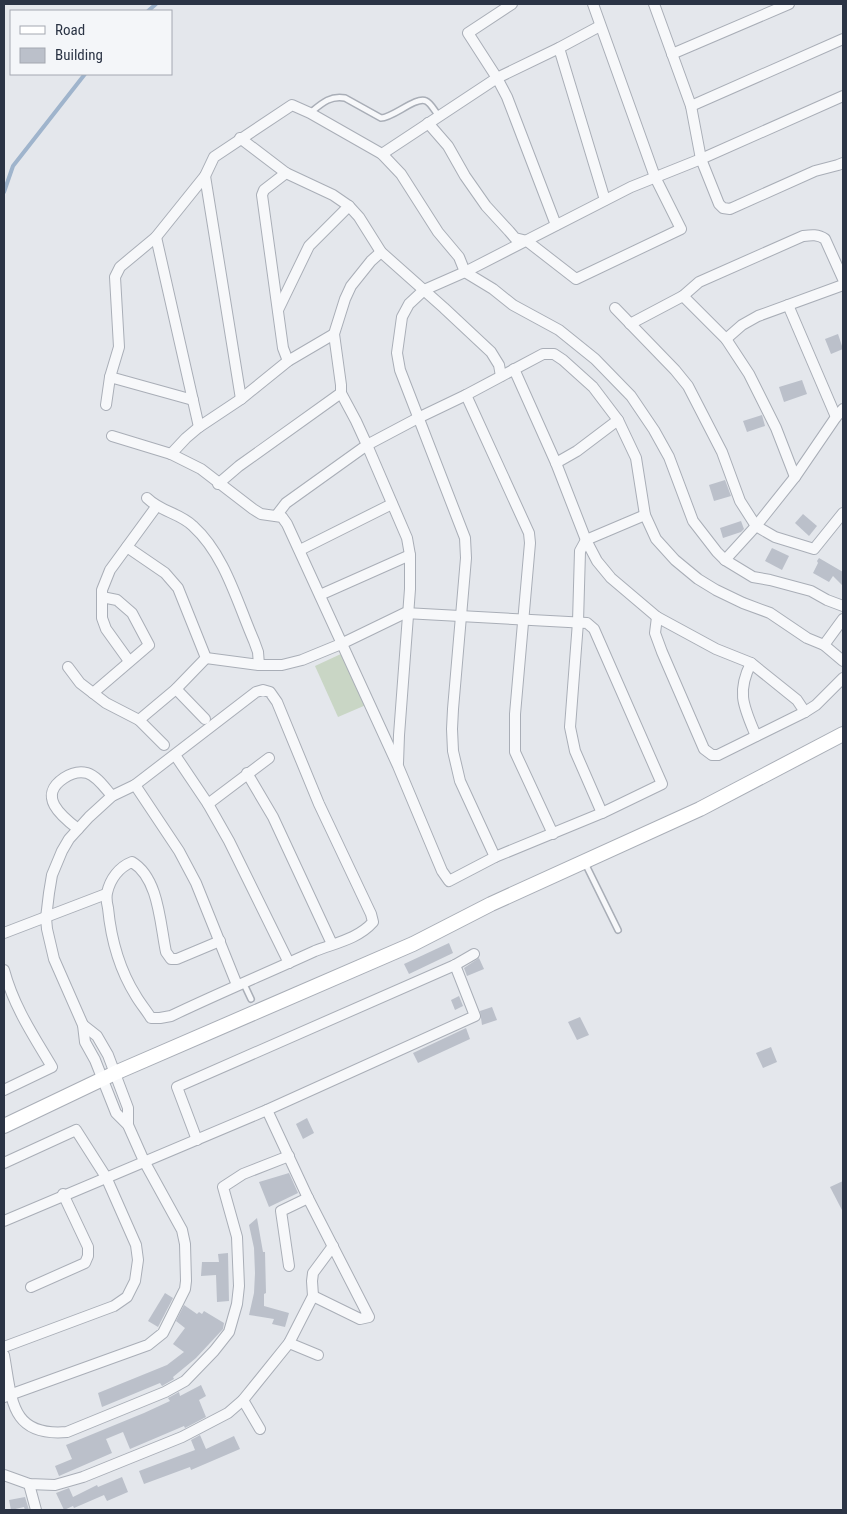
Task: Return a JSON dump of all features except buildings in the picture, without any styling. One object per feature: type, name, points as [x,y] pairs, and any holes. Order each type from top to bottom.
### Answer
[{"type":"street","points":[[428,123],[448,146],[465,176],[486,206],[515,238],[527,240],[576,279],[681,229],[655,177],[592,4]]},
{"type":"street","points":[[654,4],[691,106],[701,159],[719,204],[723,208],[730,209],[815,171],[842,168]]},
{"type":"street","points":[[672,54],[789,4]]},
{"type":"street","points":[[508,5],[468,33],[507,97],[556,225]]},
{"type":"street","points":[[382,154],[497,78],[600,26]]},
{"type":"street","points":[[691,106],[843,40]]},
{"type":"street","points":[[559,48],[605,200]]},
{"type":"street","points":[[495,857],[460,781],[453,750],[453,709],[466,558],[465,538],[400,370],[397,353],[402,317],[409,304],[424,290],[465,272],[605,200],[843,96]]},
{"type":"street","points":[[106,405],[110,377],[119,347],[115,278],[120,267],[156,237],[205,176],[214,157],[292,105],[310,113],[382,154],[401,174],[438,232],[459,257],[465,272],[493,289],[513,305],[559,330],[595,359],[631,396],[654,430],[669,457],[694,521],[708,542],[725,560],[753,577],[811,591],[843,606]]},
{"type":"street","points":[[240,138],[286,173],[333,195],[349,206],[359,217],[381,252],[491,352],[499,365],[501,376]]},
{"type":"street","points":[[286,173],[264,190],[262,195],[283,348],[288,361]]},
{"type":"street","points":[[205,176],[241,399]]},
{"type":"street","points":[[278,311],[309,246],[349,206]]},
{"type":"street","points":[[630,324],[684,296],[699,282],[803,236],[814,234],[825,239],[843,279]]},
{"type":"street","points":[[156,237],[199,427]]},
{"type":"street","points":[[381,252],[371,261],[351,286],[334,334],[341,393],[367,445],[407,538],[410,555],[409,613],[398,766]]},
{"type":"street","points":[[726,339],[750,320],[843,285]]},
{"type":"street","points":[[684,296],[726,339],[762,398],[796,477]]},
{"type":"street","points":[[725,560],[796,477],[840,413],[788,305]]},
{"type":"street","points":[[614,308],[675,370],[688,386],[722,452],[740,501],[756,526],[776,537],[814,549],[843,513]]},
{"type":"street","points":[[171,454],[199,427],[241,399],[288,361],[334,334]]},
{"type":"street","points":[[276,516],[286,503],[367,445],[543,354],[554,354],[593,387],[618,420],[636,458],[645,515],[650,528],[664,549],[692,574],[731,598],[770,613],[807,638],[824,645],[843,661]]},
{"type":"street","points":[[514,369],[556,463],[596,562],[611,578],[657,617],[716,649],[751,663],[797,700],[805,712]]},
{"type":"street","points":[[110,377],[193,400]]},
{"type":"street","points":[[218,484],[239,466],[341,393]]},
{"type":"street","points":[[466,395],[529,533],[530,543],[515,714],[515,752],[553,834]]},
{"type":"street","points":[[556,463],[577,451],[618,420]]},
{"type":"street","points":[[112,436],[171,454],[201,469],[218,484],[261,514],[282,517],[300,550],[341,644],[398,766],[442,870],[450,881],[495,857],[553,834],[662,784],[594,628],[587,623],[409,613],[402,614],[341,644],[282,665],[259,665],[206,658]]},
{"type":"street","points":[[147,498],[156,507],[191,524],[212,548],[220,562],[254,641],[258,652],[259,665]]},
{"type":"street","points":[[300,550],[392,504]]},
{"type":"street","points":[[129,661],[106,629],[102,618],[102,590],[110,570],[156,507]]},
{"type":"street","points":[[602,812],[572,741],[570,727],[578,622],[580,551],[586,540],[645,515]]},
{"type":"street","points":[[127,547],[165,573],[178,588],[206,658]]},
{"type":"street","points":[[320,595],[410,555]]},
{"type":"street","points":[[93,693],[149,645],[132,613],[117,600],[102,597]]},
{"type":"street","points":[[657,617],[655,633],[662,652],[704,749],[712,755],[718,755],[805,712],[816,705],[843,678]]},
{"type":"street","points":[[824,645],[843,619]]},
{"type":"street","points":[[139,720],[176,689],[206,658]]},
{"type":"street","points":[[751,663],[746,673],[742,699],[756,736]]},
{"type":"street","points":[[68,667],[80,684],[106,702],[139,720],[164,745]]},
{"type":"street","points":[[176,689],[204,719]]},
{"type":"street","points":[[8,1396],[148,1345],[163,1333],[185,1289],[186,1281],[185,1244],[182,1230],[144,1161],[128,1125],[128,1108],[109,1076],[98,1036],[83,1026],[54,959],[46,929],[52,875],[62,852],[78,829],[112,796],[136,785],[256,692],[263,690],[270,692],[277,702],[319,804],[371,914],[372,922],[366,930],[359,934],[240,983],[171,1016],[152,1018],[132,988],[115,951],[111,936],[106,894],[117,872],[124,865],[132,862],[140,866],[150,882],[166,952],[171,959],[177,960],[220,941]]},
{"type":"street","points":[[4,1126],[109,1076],[413,944],[491,904],[700,808],[843,734]]},
{"type":"street","points":[[175,755],[208,804],[229,841],[289,963]]},
{"type":"street","points":[[208,804],[269,758]]},
{"type":"street","points":[[78,829],[61,816],[53,801],[53,789],[61,781],[76,773],[85,772],[96,778],[112,796]]},
{"type":"street","points":[[247,773],[273,816],[332,944]]},
{"type":"street","points":[[136,785],[196,883],[240,983]]},
{"type":"street","points":[[4,933],[106,894]]},
{"type":"street","points":[[197,1140],[176,1087],[455,965],[474,954]]},
{"type":"street","points":[[4,1221],[63,1194],[267,1110],[475,1016],[455,965]]},
{"type":"street","points":[[4,970],[11,994],[21,1016],[52,1067],[4,1090]]},
{"type":"street","points":[[267,1110],[308,1198],[369,1317],[360,1319],[313,1296]]},
{"type":"street","points":[[4,1162],[76,1130],[106,1177],[136,1245],[138,1260],[135,1281],[127,1297],[114,1306],[4,1348]]},
{"type":"street","points":[[4,1355],[8,1396],[23,1421],[30,1428],[53,1433],[67,1432],[165,1392],[185,1381],[214,1351],[229,1332],[237,1304],[239,1286],[238,1237],[223,1188],[243,1174],[289,1156]]},
{"type":"street","points":[[31,1287],[85,1263],[88,1256],[88,1248],[63,1194]]},
{"type":"street","points":[[289,1266],[281,1210],[308,1198]]},
{"type":"street","points":[[4,1475],[29,1484],[55,1485],[83,1477],[197,1430],[228,1413],[242,1400],[289,1343],[313,1296],[313,1273],[333,1246]]},
{"type":"street","points":[[289,1343],[318,1355]]},
{"type":"street","points":[[242,1400],[260,1429]]},
{"type":"street","points":[[29,1484],[36,1510]]},
{"type":"lane","points":[[310,113],[328,99],[338,97],[344,98],[381,118],[387,118],[423,100],[427,101],[439,116]]},
{"type":"lane","points":[[585,862],[618,930]]},
{"type":"lane","points":[[240,983],[251,999]]},
{"type":"green space","points":[[343,653],[366,705],[338,717],[315,666]]},
{"type":"waterway","points":[[149,10],[156,4]]},
{"type":"waterway","points":[[4,192],[13,166],[84,75]]}]
